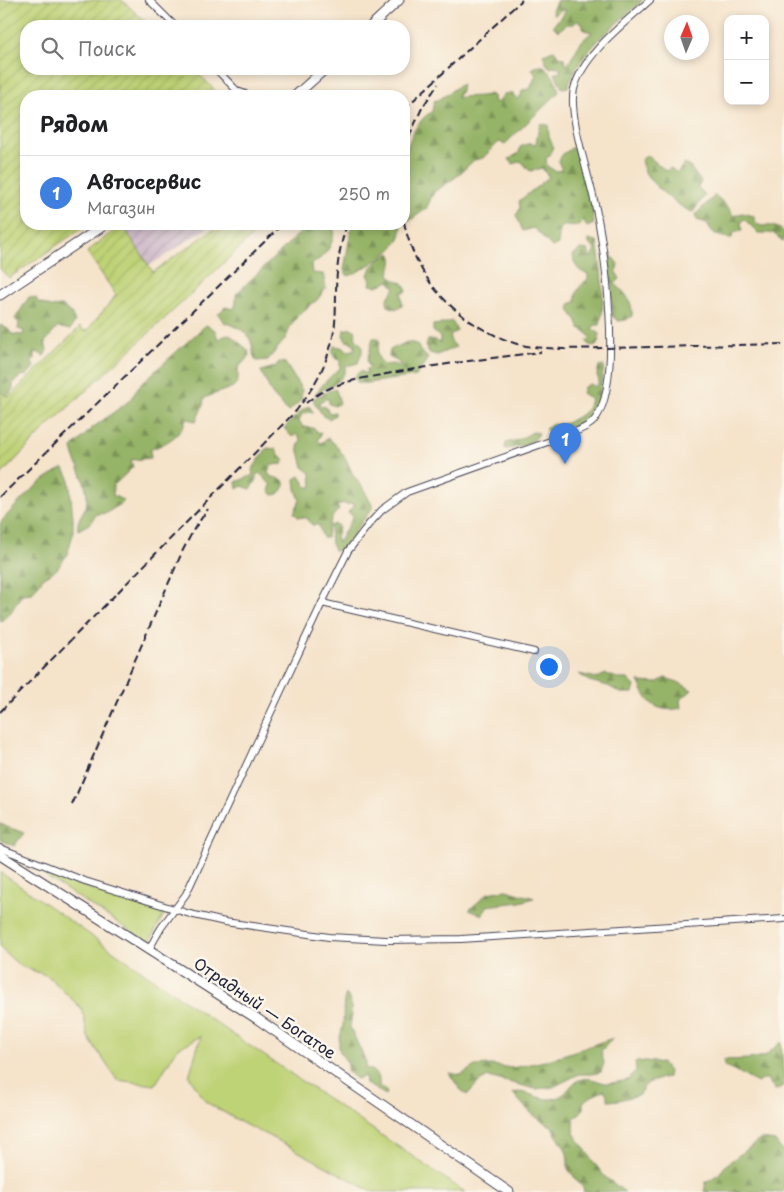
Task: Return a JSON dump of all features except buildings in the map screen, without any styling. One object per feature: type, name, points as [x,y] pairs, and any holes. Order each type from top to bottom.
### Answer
[{"type":"main road","points":[[377,20],[399,0]]},
{"type":"main road","points":[[301,90],[318,75]]},
{"type":"main road","points":[[0,295],[97,230]]},
{"type":"main road","name":"Отрадный — Богатое","points":[[0,855],[256,1018],[509,1192]]},
{"type":"street","points":[[149,0],[168,20]]},
{"type":"street","points":[[149,949],[161,928],[186,894],[322,604],[348,551],[358,537],[382,510],[396,498],[422,485],[584,428],[595,420],[601,411],[608,380],[610,349],[604,248],[574,112],[573,96],[578,78],[594,54],[604,42],[650,0]]},
{"type":"street","points":[[222,75],[236,90]]},
{"type":"street","points":[[322,604],[534,652]]},
{"type":"street","points":[[0,848],[85,881],[174,910],[225,922],[329,937],[404,940],[461,939],[784,918]]},
{"type":"shaded area","points":[[127,230],[204,230],[149,266]]},
{"type":"green space","points":[[0,0],[122,0],[144,20],[20,20],[20,75],[200,75],[215,90],[20,90],[20,230],[79,230],[9,278],[0,269]]},
{"type":"green space","points":[[557,0],[643,0],[600,39],[581,61],[568,87],[562,88],[555,73],[560,73],[560,68],[554,66],[551,68],[547,65],[543,54],[554,50],[564,58],[567,66],[581,42],[592,32],[584,30],[582,23],[577,21],[574,24],[567,24],[558,31],[553,26],[566,10],[562,9],[554,15],[552,10]]},
{"type":"green space","points":[[537,66],[544,66],[555,81],[559,92],[505,144],[499,142],[483,158],[474,160],[456,177],[434,192],[426,209],[410,220],[410,141],[422,120],[432,112],[434,101],[442,98],[462,84],[457,98],[490,94],[494,97],[493,101],[498,103],[504,94],[512,93],[517,99],[521,96],[522,90],[530,89],[536,75],[532,69]]},
{"type":"green space","points":[[541,123],[548,125],[549,137],[553,146],[550,155],[546,159],[547,166],[555,171],[562,170],[558,161],[563,154],[573,147],[578,156],[588,184],[594,224],[587,227],[583,219],[580,226],[569,225],[560,227],[558,244],[552,247],[534,228],[523,231],[516,215],[520,209],[519,201],[549,177],[542,168],[530,171],[521,161],[513,164],[509,159],[519,153],[520,147],[530,143],[535,145]]},
{"type":"green space","points":[[647,155],[666,171],[671,168],[677,173],[684,164],[690,167],[701,182],[698,187],[705,195],[693,212],[674,201],[648,177],[641,160]]},
{"type":"green space","points":[[715,195],[730,209],[733,216],[742,213],[754,216],[756,223],[761,226],[773,226],[782,230],[784,232],[784,242],[773,233],[758,233],[744,219],[741,222],[742,231],[733,233],[732,238],[716,235],[707,223],[697,220],[695,215]]},
{"type":"green space","points":[[114,230],[126,230],[153,272],[212,230],[259,230],[48,426],[0,476],[0,392],[9,397],[80,327],[86,332],[116,295],[87,252]]},
{"type":"green space","points":[[303,230],[334,230],[329,248],[311,265],[312,273],[323,274],[326,288],[317,300],[298,315],[290,327],[286,338],[268,360],[256,361],[251,341],[245,333],[225,323],[218,314],[225,307],[234,309],[236,294]]},
{"type":"green space","points":[[351,230],[401,230],[398,241],[386,254],[354,274],[348,276],[344,270]]},
{"type":"green space","points":[[589,240],[597,241],[602,283],[603,304],[600,325],[595,325],[592,329],[599,333],[599,341],[596,346],[589,345],[587,341],[591,338],[585,331],[579,328],[577,321],[569,310],[571,303],[576,302],[576,295],[579,289],[588,279],[588,274],[577,268],[573,255],[581,249],[588,250],[590,258],[596,249],[589,244]]},
{"type":"green space","points":[[608,251],[618,264],[616,272],[620,279],[615,284],[630,302],[632,316],[626,320],[619,321],[613,317],[611,294],[613,287],[609,276]]},
{"type":"green space","points":[[390,253],[392,266],[389,274],[393,279],[403,283],[407,290],[401,292],[402,305],[396,309],[388,306],[387,299],[395,288],[389,281],[377,286],[370,285],[371,280],[368,275],[374,264]]},
{"type":"green space","points":[[29,297],[36,298],[38,302],[51,307],[62,306],[71,313],[75,321],[70,330],[58,327],[45,342],[47,350],[44,356],[35,351],[35,359],[32,362],[34,367],[27,375],[21,376],[13,383],[13,389],[0,406],[0,325],[8,329],[12,334],[23,335],[24,331],[18,329],[19,323],[15,319]]},
{"type":"green space","points":[[452,321],[457,331],[451,334],[450,340],[456,347],[437,355],[429,353],[426,347],[428,340],[435,340],[440,343],[440,337],[433,331],[433,325]]},
{"type":"green space","points":[[206,325],[215,330],[218,339],[229,334],[248,350],[249,356],[238,368],[238,381],[233,387],[204,398],[196,421],[186,419],[177,435],[150,450],[151,458],[131,460],[133,467],[113,486],[113,495],[124,501],[107,513],[97,514],[89,524],[78,530],[79,521],[87,505],[87,494],[72,448],[91,429],[129,401],[142,383]]},
{"type":"green space","points":[[351,328],[356,331],[356,339],[362,345],[362,352],[358,363],[346,366],[345,372],[339,380],[315,394],[340,369],[340,360],[336,359],[332,353],[334,346],[341,347],[347,351],[354,350],[355,345],[346,341],[343,335],[344,330]]},
{"type":"green space","points":[[373,338],[378,338],[380,343],[378,355],[384,365],[394,364],[402,367],[397,361],[389,357],[390,350],[407,342],[417,344],[420,351],[428,358],[416,376],[358,383],[355,376],[360,371],[367,374],[366,369],[370,368],[367,361]]},
{"type":"green space","points":[[279,362],[285,363],[302,390],[301,400],[288,412],[272,394],[261,371],[275,367]]},
{"type":"green space","points":[[599,366],[604,366],[600,392],[589,414],[583,420],[566,429],[548,432],[545,429],[551,425],[564,424],[588,409],[591,399],[582,393],[584,387],[590,384],[596,387],[599,381],[597,375]]},
{"type":"green space","points":[[334,389],[340,403],[335,406],[329,404],[329,399],[319,402],[320,406],[326,407],[329,413],[335,412],[335,415],[329,419],[323,416],[314,402],[314,398]]},
{"type":"green space","points":[[309,406],[314,413],[302,414],[299,421],[303,427],[313,428],[321,434],[318,440],[321,443],[328,438],[335,444],[346,459],[353,475],[362,486],[373,507],[342,549],[335,551],[331,542],[330,526],[336,524],[339,528],[336,537],[338,543],[353,517],[348,512],[355,505],[343,503],[337,506],[339,510],[329,526],[327,538],[323,538],[319,525],[312,525],[307,518],[298,517],[294,513],[300,500],[295,479],[300,476],[307,487],[312,487],[311,473],[303,467],[298,447],[301,440],[297,434],[292,437],[284,428],[301,411]]},
{"type":"green space","points":[[533,432],[539,433],[534,440],[520,446],[505,449],[506,443],[518,440]]},
{"type":"green space","points":[[267,448],[276,449],[280,456],[285,459],[283,464],[272,465],[268,472],[270,476],[283,480],[285,486],[279,494],[273,495],[269,491],[271,485],[258,473],[256,482],[251,489],[242,486],[237,489],[236,482],[253,475],[252,470]]},
{"type":"green space","points":[[64,468],[69,478],[73,518],[73,534],[67,555],[57,569],[43,578],[32,593],[22,594],[11,612],[0,622],[0,523],[46,478]]},
{"type":"green space","points":[[579,674],[597,678],[606,674],[620,679],[628,679],[635,686],[633,693],[621,693],[608,686],[589,681]]},
{"type":"green space","points":[[665,678],[678,682],[692,690],[680,700],[681,708],[665,709],[654,705],[649,701],[639,682],[656,683]]},
{"type":"green space","points":[[0,824],[24,833],[14,846],[0,840]]},
{"type":"green space","points":[[0,872],[228,1031],[465,1192],[373,1192],[206,1102],[189,1076],[201,1036],[177,1049],[155,1085],[117,1080],[88,1037],[82,1009],[48,976],[20,966],[0,948]]},
{"type":"green space","points":[[47,874],[164,914],[149,943],[45,876]]},
{"type":"green space","points":[[506,890],[534,898],[520,902],[487,906],[483,915],[469,910],[488,893]]},
{"type":"green space","points":[[346,994],[350,1000],[352,1015],[350,1027],[366,1062],[365,1068],[372,1070],[379,1078],[379,1086],[387,1092],[386,1095],[366,1084],[365,1076],[357,1079],[347,1071],[348,1063],[339,1049]]},
{"type":"green space","points":[[613,1038],[601,1051],[604,1063],[601,1072],[579,1074],[553,1087],[536,1089],[488,1077],[479,1082],[467,1095],[459,1088],[449,1073],[461,1075],[475,1066],[491,1065],[512,1068],[545,1061]]},
{"type":"green space","points":[[781,1042],[784,1086],[775,1090],[767,1079],[762,1079],[758,1083],[724,1066],[724,1060],[765,1056]]},
{"type":"green space","points":[[635,1062],[662,1063],[669,1071],[668,1077],[654,1080],[647,1084],[639,1095],[619,1100],[609,1101],[605,1090],[583,1102],[583,1110],[574,1119],[574,1133],[595,1164],[605,1177],[625,1192],[583,1192],[584,1189],[568,1169],[567,1154],[552,1126],[530,1112],[513,1093],[522,1092],[546,1099],[557,1098],[562,1096],[578,1080],[591,1079],[605,1083],[614,1083],[628,1080],[636,1071]]},
{"type":"green space","points":[[761,1139],[775,1141],[784,1153],[784,1192],[704,1192],[706,1182],[719,1174],[727,1164]]},
{"type":"railway","points":[[410,103],[522,0]]},
{"type":"railway","points":[[410,135],[422,108],[438,84]]},
{"type":"railway","points":[[0,497],[277,230]]},
{"type":"railway","points":[[0,712],[303,402],[325,364],[332,342],[335,324],[338,261],[345,230]]},
{"type":"railway","points":[[406,230],[418,263],[442,297],[474,324],[520,345],[563,349],[784,344]]},
{"type":"railway","points":[[306,403],[336,385],[358,379],[448,364],[541,352]]},
{"type":"railway","points":[[72,805],[183,550],[194,529],[208,509]]},
{"type":"place","name":"Автосервис","points":[[565,464]]}]
